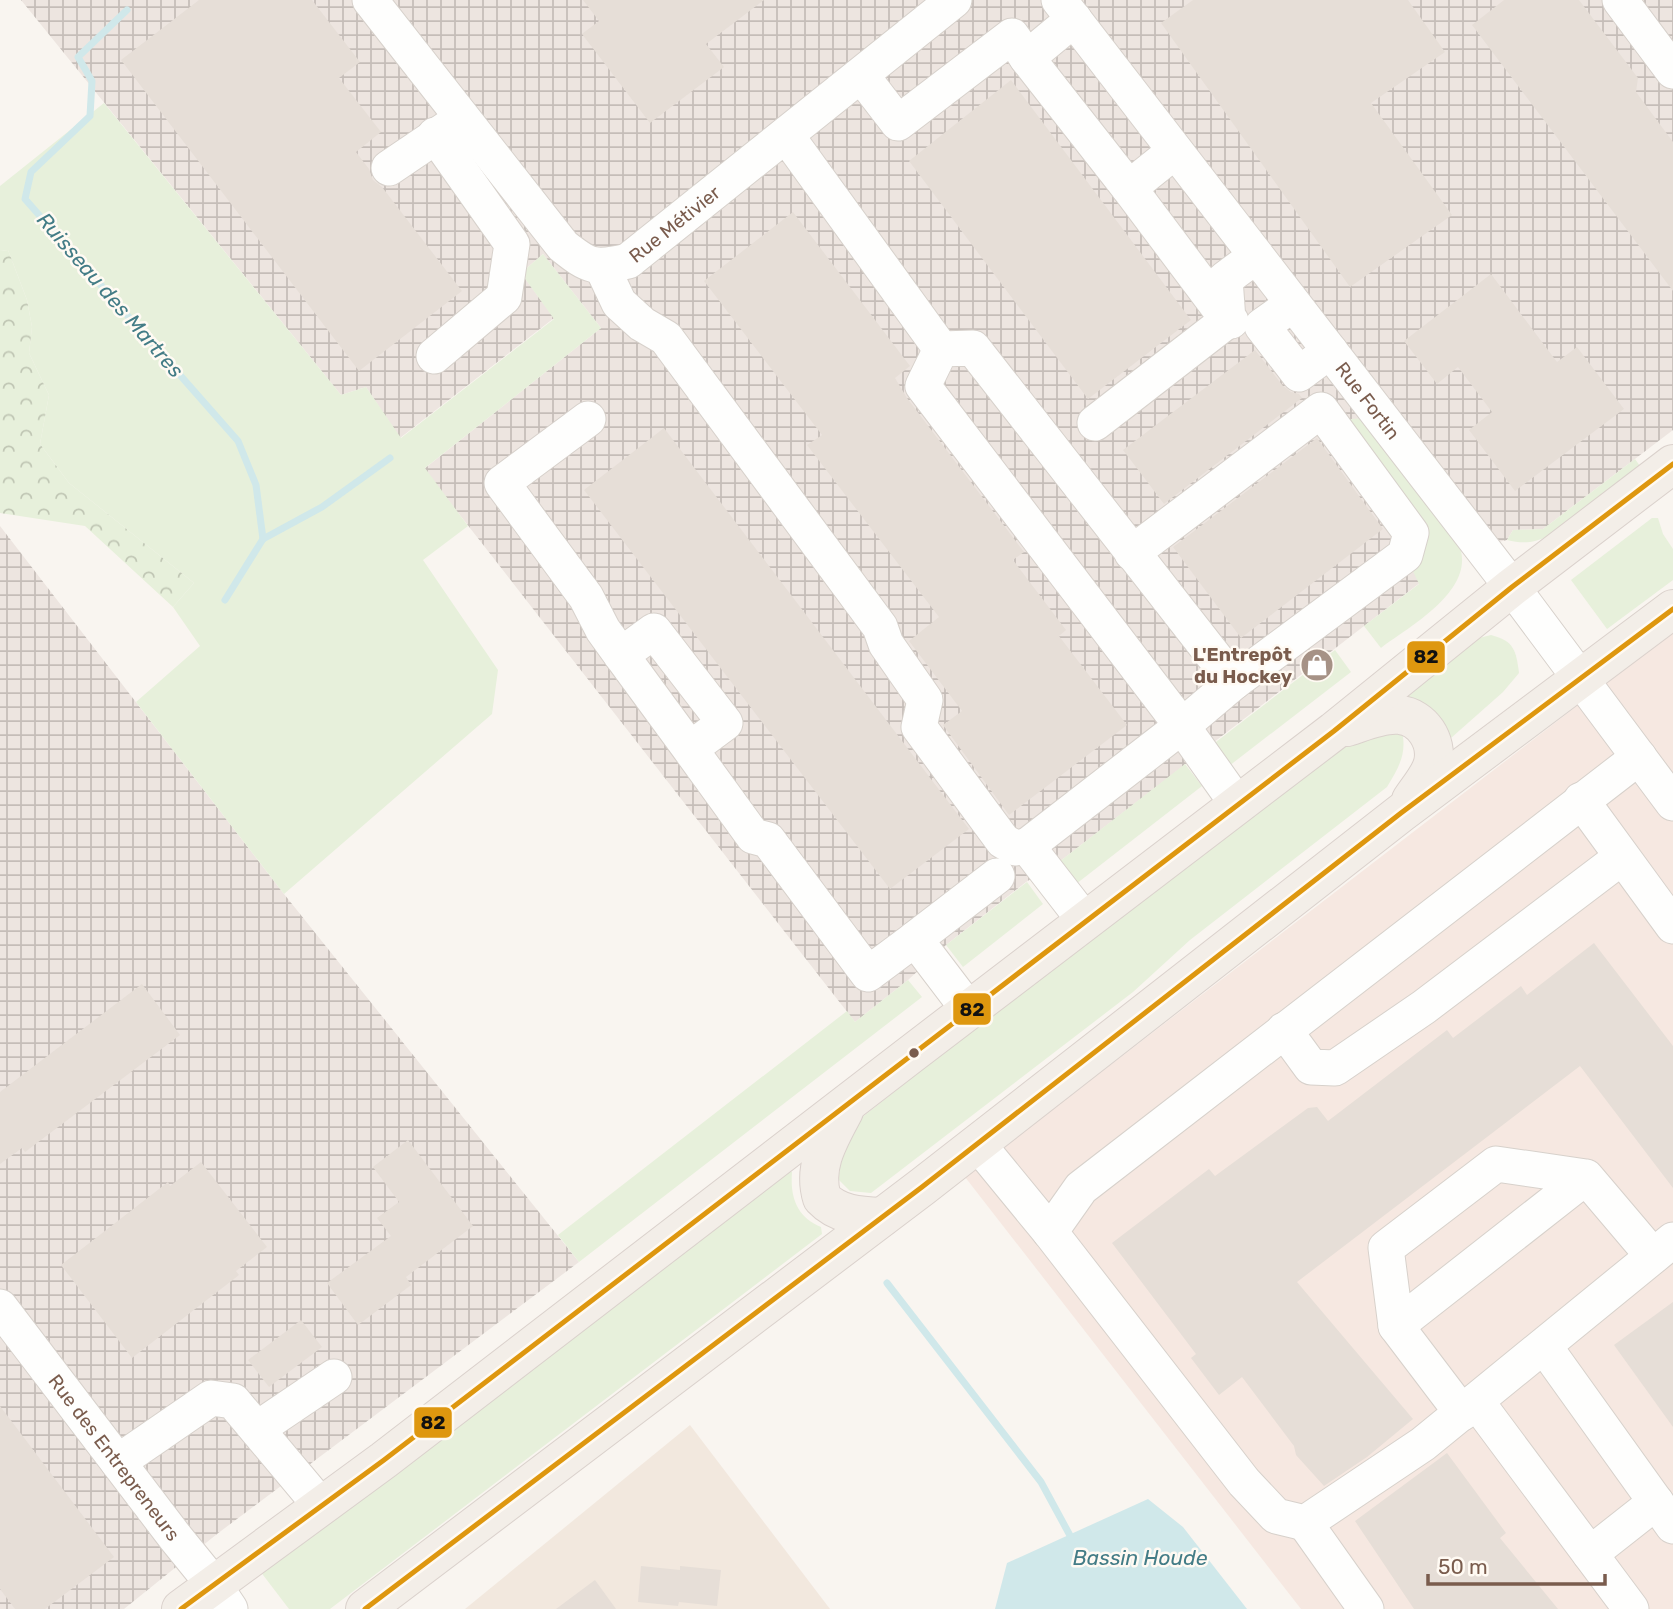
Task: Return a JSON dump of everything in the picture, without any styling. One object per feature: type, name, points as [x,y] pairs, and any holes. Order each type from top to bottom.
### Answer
[{"type":"main road","points":[[181,1609],[222,1597],[321,1506],[1238,805],[1512,587],[1673,464]]},
{"type":"main road","points":[[365,1609],[881,1217],[1401,813],[1673,609]]},
{"type":"main road","points":[[1334,731],[1381,717],[1399,715],[1413,720],[1426,730],[1433,745],[1433,762],[1401,813]]},
{"type":"main road","points":[[846,1106],[825,1147],[818,1173],[818,1188],[824,1201],[842,1212],[856,1216],[881,1217]]},
{"type":"street","name":"Rue Métivier","points":[[370,0],[449,126],[544,222],[563,246],[580,260],[602,267],[628,261],[954,0]]},
{"type":"street","points":[[1620,0],[1673,71]]},
{"type":"street","points":[[1027,58],[1067,10]]},
{"type":"street","name":"Rue Fortin","points":[[1067,10],[1512,587],[1673,803]]},
{"type":"street","points":[[861,75],[898,123],[1012,36],[1129,188],[1245,323],[1299,374],[1330,351]]},
{"type":"street","points":[[389,168],[449,126],[512,244],[503,297],[434,356]]},
{"type":"street","points":[[786,135],[941,349]]},
{"type":"street","points":[[1129,188],[1175,151]]},
{"type":"street","points":[[512,244],[544,222]]},
{"type":"street","points":[[1245,323],[1225,279],[1256,256]]},
{"type":"street","points":[[602,267],[619,303],[642,324],[666,338],[880,627],[886,644],[925,700],[919,727],[1003,841],[1015,848],[1027,846],[1234,682],[1405,555],[1411,533],[1321,410]]},
{"type":"street","points":[[1095,424],[1245,323],[1293,304]]},
{"type":"street","points":[[941,349],[973,348],[1234,682]]},
{"type":"street","points":[[941,349],[923,386],[1238,805]]},
{"type":"street","points":[[1132,552],[1356,385]]},
{"type":"street","points":[[589,419],[502,483],[586,597],[603,630],[621,655],[654,631],[724,723],[690,749],[753,836],[768,840],[868,974],[997,876]]},
{"type":"street","points":[[1050,1232],[1081,1188],[1639,757]]},
{"type":"street","points":[[1581,800],[1673,926]]},
{"type":"street","points":[[1027,846],[1085,921]]},
{"type":"street","points":[[1284,1030],[1311,1067],[1335,1068],[1424,1007],[1622,857]]},
{"type":"street","points":[[915,939],[969,1010]]},
{"type":"street","points":[[977,1143],[1050,1232],[1244,1482],[1276,1516],[1305,1523],[1366,1609]]},
{"type":"street","points":[[1305,1523],[1423,1444],[1469,1407],[1544,1346],[1663,1248],[1587,1177],[1496,1164],[1387,1248],[1396,1326],[1469,1407],[1590,1554],[1631,1609]]},
{"type":"street","points":[[1396,1326],[1587,1177]]},
{"type":"street","name":"Rue des Entrepreneurs","points":[[0,1307],[222,1597]]},
{"type":"street","points":[[1544,1346],[1664,1514],[1590,1554]]},
{"type":"street","points":[[257,1429],[334,1377]]},
{"type":"street","points":[[118,1462],[211,1398],[233,1401],[321,1506]]},
{"type":"shaded area","points":[[21,0],[1673,0],[1673,430],[1543,529],[1513,530],[1507,540],[1461,551],[1059,862],[1026,882],[855,1022],[424,469],[601,328],[543,254],[521,273],[554,318],[400,438],[366,387],[341,395]]},
{"type":"shaded area","points":[[0,526],[284,894],[579,1262],[217,1534],[124,1609],[0,1609]]},
{"type":"shaded area","points":[[1673,632],[1673,1609],[1301,1609],[965,1177]]},
{"type":"shaded area","points":[[690,1425],[830,1609],[465,1609]]},
{"type":"green space","points":[[104,103],[341,395],[366,387],[401,438],[554,319],[521,273],[543,254],[601,328],[425,468],[468,526],[423,560],[498,670],[492,714],[284,894],[136,702],[200,646],[173,607],[194,583],[69,483],[40,444],[49,395],[29,353],[32,327],[27,300],[8,250],[0,251],[0,186]]},
{"type":"green space","points":[[8,250],[27,300],[32,327],[29,353],[49,395],[40,444],[69,483],[194,583],[173,607],[85,526],[0,513],[0,251]]},
{"type":"green space","points":[[1364,418],[1452,531],[1461,551],[1462,566],[1457,581],[1447,595],[1421,619],[1381,648],[1364,626],[1419,584],[1347,429],[1351,419]]},
{"type":"green space","points":[[1635,459],[1640,466],[1549,536],[1528,542],[1507,540],[1513,530],[1543,529]]},
{"type":"green space","points":[[1652,518],[1658,518],[1663,534],[1673,549],[1673,580],[1607,629],[1571,580]]},
{"type":"green space","points":[[1491,635],[1505,640],[1512,648],[1517,658],[1519,673],[1503,692],[1434,753],[1398,697],[1471,640]]},
{"type":"green space","points":[[1335,650],[1351,672],[1229,766],[1212,745]]},
{"type":"green space","points":[[1402,731],[1401,760],[1387,787],[1190,940],[1133,992],[871,1193],[850,1191],[838,1179],[837,1137],[917,1074],[942,1045],[1353,736]]},
{"type":"green space","points":[[1185,764],[1202,786],[1076,884],[1059,862]]},
{"type":"green space","points":[[1027,882],[1043,904],[963,967],[946,945]]},
{"type":"green space","points":[[908,980],[922,997],[579,1262],[558,1235],[847,1011],[855,1022]]},
{"type":"green space","points":[[786,1169],[792,1172],[792,1190],[797,1206],[806,1218],[821,1227],[822,1234],[330,1609],[289,1609],[260,1571]]},
{"type":"water","name":"Bassin Houde","points":[[1148,1499],[1183,1527],[1247,1609],[995,1609],[1007,1563]]},
{"type":"building","points":[[199,0],[312,0],[360,62],[339,78],[381,132],[356,152],[369,169],[373,180],[382,187],[462,291],[359,371],[121,60]]},
{"type":"building","points":[[583,0],[764,0],[706,44],[724,67],[650,123],[582,34],[599,21]]},
{"type":"building","points":[[1193,0],[1408,0],[1445,52],[1371,103],[1452,215],[1350,287],[1161,23]]},
{"type":"building","points":[[1504,0],[1579,0],[1638,78],[1636,92],[1673,142],[1673,291],[1472,25]]},
{"type":"building","points":[[1011,80],[1191,320],[1088,399],[909,161]]},
{"type":"building","points":[[793,212],[910,366],[895,378],[907,398],[1024,552],[1013,560],[1066,630],[1059,636],[1127,725],[1009,815],[943,725],[962,711],[909,641],[939,617],[807,445],[822,435],[704,281]]},
{"type":"building","points":[[1491,274],[1557,362],[1577,347],[1624,409],[1515,491],[1469,430],[1492,412],[1458,367],[1437,384],[1404,341]]},
{"type":"building","points":[[1255,350],[1283,386],[1302,398],[1164,504],[1123,450]]},
{"type":"building","points":[[664,428],[969,829],[890,889],[584,490]]},
{"type":"building","points":[[1317,438],[1383,529],[1241,638],[1173,547]]},
{"type":"building","points":[[1594,943],[1673,1046],[1673,1188],[1580,1066],[1297,1282],[1413,1419],[1367,1457],[1324,1486],[1296,1455],[1294,1446],[1242,1377],[1219,1395],[1191,1358],[1196,1354],[1112,1243],[1209,1169],[1215,1176],[1308,1108],[1317,1107],[1328,1121],[1447,1030],[1453,1038],[1521,986],[1527,995]]},
{"type":"building","points":[[142,984],[180,1035],[25,1152],[22,1148],[0,1164],[0,1092]]},
{"type":"building","points":[[408,1140],[473,1226],[406,1277],[411,1285],[358,1325],[327,1283],[391,1236],[377,1218],[399,1202],[373,1167]]},
{"type":"building","points":[[201,1162],[267,1247],[236,1271],[239,1275],[132,1358],[61,1265],[168,1182],[170,1186]]},
{"type":"building","points":[[1673,1302],[1673,1427],[1614,1345]]},
{"type":"building","points":[[301,1320],[322,1347],[269,1387],[248,1360]]},
{"type":"building","points":[[0,1406],[114,1557],[45,1609],[15,1609],[0,1589]]},
{"type":"building","points":[[1447,1453],[1506,1533],[1500,1538],[1558,1609],[1414,1609],[1355,1521]]},
{"type":"building","points":[[641,1566],[721,1570],[717,1606],[638,1602]]},
{"type":"building","points":[[595,1580],[616,1609],[556,1609]]},
{"type":"waterway","name":"Ruisseau des Martres","points":[[127,10],[78,57],[92,81],[90,116],[31,172],[25,199],[238,441],[256,485],[263,539],[225,600]]},
{"type":"waterway","points":[[263,539],[322,507],[390,458]]},
{"type":"waterway","points":[[887,1283],[1041,1482],[1073,1541]]},
{"type":"transit line","name":"82","points":[[181,1609],[384,1460],[1334,731],[1512,587],[1673,464]]},
{"type":"transit line","name":"82","points":[[365,1609],[922,1187],[1401,813],[1673,609]]},
{"type":"place","name":"L'Entrepôt du Hockey","points":[[1317,665]]}]
